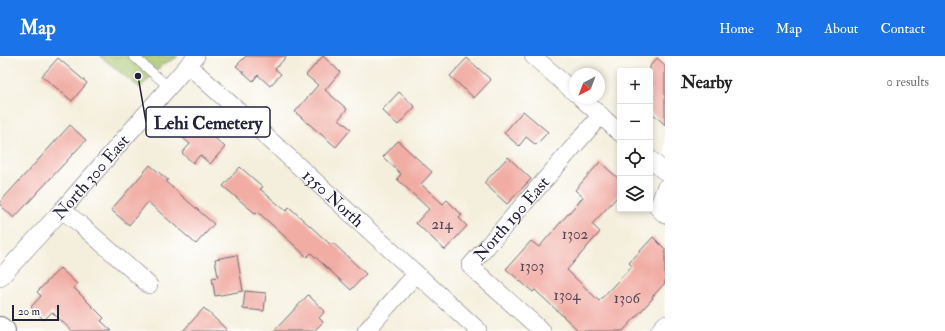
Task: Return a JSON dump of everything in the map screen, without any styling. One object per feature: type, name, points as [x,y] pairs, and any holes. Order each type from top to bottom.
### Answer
[{"type":"street","points":[[533,56],[569,88]]},
{"type":"street","name":"North 300 East","points":[[0,278],[62,210],[192,60]]},
{"type":"street","name":"1350 North","points":[[192,60],[416,274],[478,330]]},
{"type":"street","points":[[588,104],[617,130]]},
{"type":"street","name":"North 190 East","points":[[542,331],[470,266],[601,116]]},
{"type":"street","points":[[653,162],[665,172]]},
{"type":"street","points":[[665,188],[658,208],[665,215]]},
{"type":"street","points":[[62,210],[149,285]]},
{"type":"street","points":[[366,331],[416,274]]},
{"type":"street","points":[[659,331],[665,324]]},
{"type":"street","points":[[0,328],[4,331]]},
{"type":"lane","points":[[133,56],[169,87]]},
{"type":"green space","points":[[100,56],[178,56],[163,64],[140,88]]},
{"type":"building","points":[[246,56],[287,56],[275,69],[281,74],[270,86],[258,75],[253,81],[236,66]]},
{"type":"building","points":[[323,56],[340,72],[325,90],[347,109],[339,119],[351,129],[336,147],[295,112],[318,85],[306,75]]},
{"type":"building","points":[[58,58],[87,83],[72,101],[42,76]]},
{"type":"building","points":[[467,58],[491,80],[474,98],[450,76]]},
{"type":"building","points":[[657,58],[665,65],[665,125],[653,114],[653,68],[650,68]]},
{"type":"building","points":[[399,92],[415,107],[398,125],[382,110]]},
{"type":"building","points":[[523,111],[548,132],[536,145],[526,137],[519,146],[504,133]]},
{"type":"building","points":[[190,116],[225,147],[210,164],[200,155],[193,163],[182,153],[190,144],[176,132]]},
{"type":"building","points":[[70,125],[86,140],[14,218],[0,205],[0,202]]},
{"type":"building","points":[[398,141],[432,172],[421,184],[443,204],[447,200],[462,215],[459,218],[467,226],[445,250],[416,223],[429,209],[397,179],[401,174],[383,157]]},
{"type":"building","points":[[508,157],[531,179],[507,204],[484,183]]},
{"type":"building","points":[[600,162],[617,177],[617,197],[592,224],[600,232],[567,270],[599,301],[632,266],[629,263],[653,237],[665,249],[665,283],[623,331],[579,331],[535,290],[533,292],[506,269],[531,241],[539,247],[583,197],[575,190]]},
{"type":"building","points":[[150,165],[168,180],[166,182],[214,224],[196,244],[148,202],[129,225],[111,210]]},
{"type":"building","points":[[240,167],[263,187],[260,189],[286,211],[289,207],[331,245],[333,243],[366,274],[351,290],[311,253],[307,257],[258,212],[256,214],[223,186]]},
{"type":"building","points":[[237,255],[243,291],[215,296],[212,278],[218,277],[215,259]]},
{"type":"building","points":[[60,268],[77,284],[74,288],[104,318],[101,321],[112,331],[72,331],[52,312],[44,320],[31,307],[41,296],[37,292]]},
{"type":"building","points":[[245,291],[266,293],[264,311],[243,309]]},
{"type":"building","points":[[308,295],[325,311],[319,318],[323,322],[314,331],[274,331]]},
{"type":"building","points":[[204,308],[228,331],[183,331]]},
{"type":"place","name":"Lehi Cemetery","points":[[138,76]]}]
